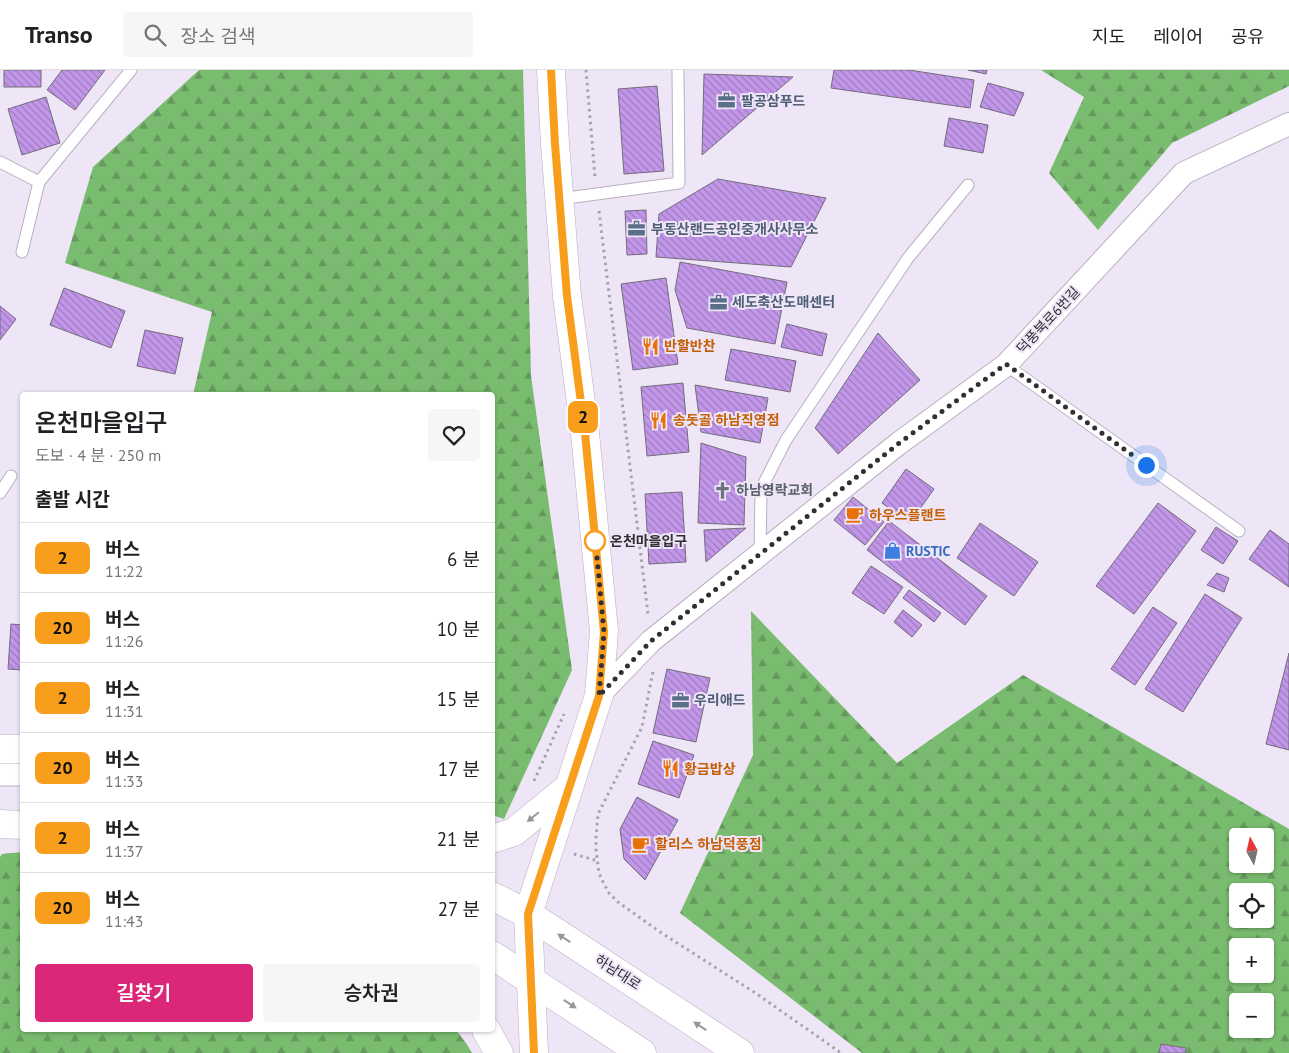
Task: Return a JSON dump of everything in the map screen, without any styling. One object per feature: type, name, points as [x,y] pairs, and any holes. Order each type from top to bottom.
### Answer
[{"type":"street","points":[[534,1053],[528,914],[599,696],[604,632],[585,433],[567,296],[559,199],[552,70]]},
{"type":"street","name":"덕풍북로6번길","points":[[599,696],[651,641],[898,444],[1006,364],[1184,173],[1289,124]]},
{"type":"street","points":[[0,749],[20,749]]},
{"type":"street","points":[[495,838],[514,832],[569,787]]},
{"type":"street","points":[[0,824],[20,825]]},
{"type":"street","name":"하남대로","points":[[495,898],[528,914],[740,1053]]},
{"type":"street","points":[[495,957],[642,1053]]},
{"type":"street","points":[[487,1032],[499,1053]]},
{"type":"lane","points":[[22,252],[39,182],[131,70]]},
{"type":"lane","points":[[559,199],[679,183],[678,70]]},
{"type":"lane","points":[[0,162],[39,182]]},
{"type":"lane","points":[[760,555],[761,490],[786,440],[908,258],[968,185]]},
{"type":"lane","points":[[1006,364],[1239,531]]},
{"type":"lane","points":[[0,493],[11,476]]},
{"type":"lane","points":[[0,769],[20,769]]},
{"type":"lane","points":[[0,780],[20,780]]},
{"type":"path","points":[[586,70],[597,194],[631,473]]},
{"type":"path","points":[[533,784],[565,712]]},
{"type":"path","points":[[598,861],[599,873],[603,882],[609,893],[618,902],[660,932],[757,994],[841,1053]]},
{"type":"green space","points":[[199,70],[523,70],[531,376],[572,670],[504,819],[495,816],[495,392],[194,392],[212,312],[65,263],[93,167]]},
{"type":"green space","points":[[1041,70],[1289,70],[1289,86],[1172,143],[1098,230],[1049,173],[1084,97]]},
{"type":"green space","points":[[751,611],[897,763],[1023,675],[1289,829],[1289,1053],[862,1053],[680,913],[753,755]]},
{"type":"green space","points":[[20,852],[20,1032],[458,1032],[472,1053],[0,1053],[0,857],[2,854]]},
{"type":"building","points":[[4,70],[41,70],[41,87],[4,87]]},
{"type":"building","points":[[62,70],[105,70],[75,110],[47,90]]},
{"type":"building","points":[[834,70],[909,70],[974,80],[970,108],[831,88]]},
{"type":"building","points":[[968,70],[987,70],[986,74]]},
{"type":"building","points":[[704,74],[793,77],[702,155]]},
{"type":"building","points":[[988,83],[1024,93],[1014,116],[980,107]]},
{"type":"building","points":[[657,86],[664,171],[624,174],[618,89]]},
{"type":"building","points":[[46,97],[60,143],[22,155],[8,109]]},
{"type":"building","points":[[949,118],[988,125],[983,153],[944,146]]},
{"type":"building","points":[[718,179],[826,198],[791,267],[656,257],[659,214]]},
{"type":"building","points":[[646,210],[647,254],[627,255],[625,211]]},
{"type":"building","points":[[680,262],[787,282],[775,344],[687,328],[675,290]]},
{"type":"building","points":[[666,278],[678,364],[633,370],[621,284]]},
{"type":"building","points":[[64,288],[125,311],[111,348],[50,325]]},
{"type":"building","points":[[0,306],[16,319],[0,340]]},
{"type":"building","points":[[787,324],[827,334],[822,356],[781,347]]},
{"type":"building","points":[[145,330],[183,338],[175,374],[137,366]]},
{"type":"building","points":[[878,333],[920,380],[838,454],[815,428]]},
{"type":"building","points":[[731,349],[796,361],[790,392],[725,380]]},
{"type":"building","points":[[683,383],[689,452],[647,456],[641,387]]},
{"type":"building","points":[[695,385],[768,398],[760,443],[701,432]]},
{"type":"building","name":"하남영락교회","points":[[701,443],[746,457],[744,525],[698,523]]},
{"type":"building","points":[[906,469],[934,489],[910,523],[882,503]]},
{"type":"building","points":[[682,492],[686,562],[649,564],[645,494]]},
{"type":"building","points":[[853,497],[884,522],[865,545],[834,520]]},
{"type":"building","points":[[1158,503],[1196,531],[1134,614],[1096,586]]},
{"type":"building","points":[[889,521],[987,596],[965,625],[867,550]]},
{"type":"building","points":[[980,523],[1038,562],[1014,596],[957,558]]},
{"type":"building","points":[[1216,527],[1238,541],[1223,564],[1201,550]]},
{"type":"building","points":[[746,528],[706,562],[704,530]]},
{"type":"building","points":[[1270,530],[1289,544],[1289,587],[1249,559]]},
{"type":"building","points":[[871,566],[903,587],[884,614],[852,593]]},
{"type":"building","points":[[1217,573],[1229,578],[1224,592],[1207,585]]},
{"type":"building","points":[[909,590],[941,613],[934,622],[903,598]]},
{"type":"building","points":[[1205,594],[1242,618],[1183,712],[1145,689]]},
{"type":"building","points":[[1153,607],[1177,623],[1135,685],[1111,669]]},
{"type":"building","points":[[903,610],[922,625],[912,637],[894,622]]},
{"type":"building","points":[[11,624],[20,625],[20,670],[8,669]]},
{"type":"building","points":[[1289,653],[1289,750],[1266,744]]},
{"type":"building","points":[[667,669],[710,678],[696,742],[653,733]]},
{"type":"building","points":[[653,741],[694,755],[679,798],[638,784]]},
{"type":"building","points":[[637,797],[678,820],[645,880],[624,859],[620,829]]},
{"type":"building","points":[[1161,1044],[1186,1048],[1185,1053],[1159,1053]]},
{"type":"bus line","name":"2","points":[[534,1053],[528,914],[599,696],[604,632],[585,433],[567,296],[551,70]]},
{"type":"place","name":"팔공삼푸드","points":[[727,101]]},
{"type":"place","name":"부동산랜드공인중개사사무소","points":[[637,229]]},
{"type":"place","name":"세도축산도매센터","points":[[718,302]]},
{"type":"place","name":"반할반찬","points":[[650,346]]},
{"type":"place","name":"송돗골 하남직영점","points":[[659,420]]},
{"type":"place","name":"하남영락교회","points":[[722,490]]},
{"type":"place","name":"하우스플랜트","points":[[855,515]]},
{"type":"place","name":"온천마을입구","points":[[595,541]]},
{"type":"place","name":"RUSTIC","points":[[892,551]]},
{"type":"place","name":"우리애드","points":[[680,700]]},
{"type":"place","name":"황금밥상","points":[[670,769]]},
{"type":"place","name":"할리스 하남덕풍점","points":[[641,844]]},
{"type":"route","points":[[595,541],[595,536],[604,632],[599,696],[651,641],[898,444],[1006,364],[1146,465]]}]
